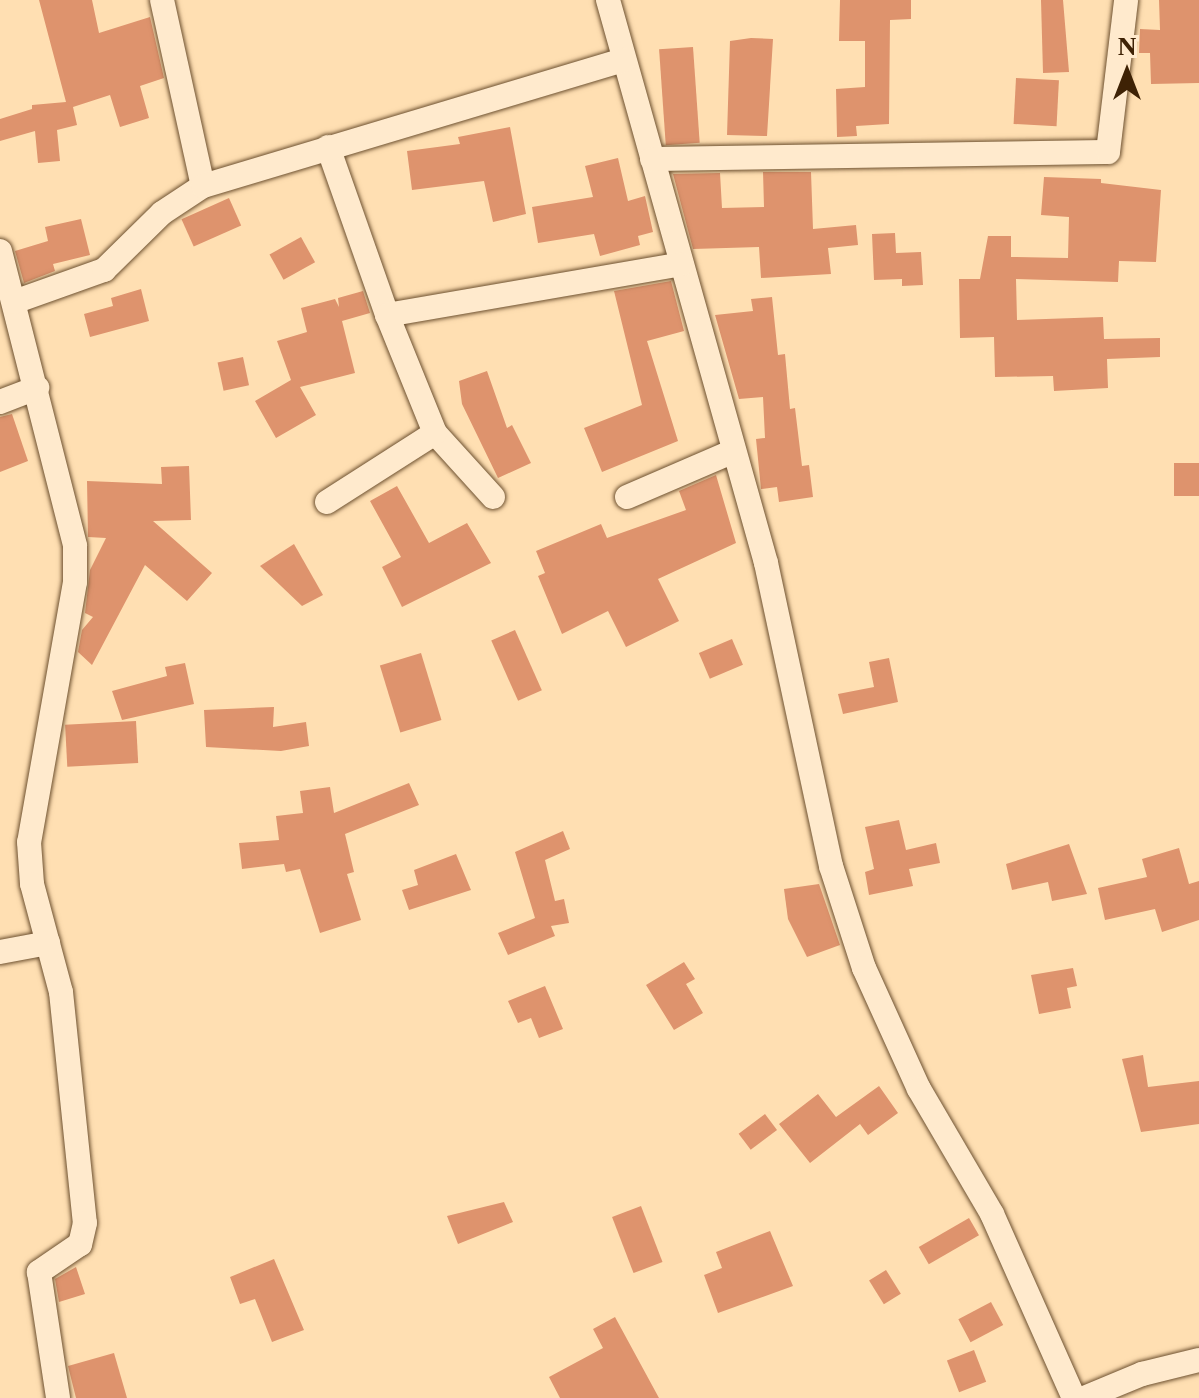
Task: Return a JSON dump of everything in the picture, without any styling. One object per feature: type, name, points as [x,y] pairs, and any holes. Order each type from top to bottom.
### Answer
[{"type":"street","points":[[162,0],[203,186]]},
{"type":"street","points":[[608,0],[766,563],[831,866],[864,968],[919,1089],[992,1214],[1074,1398]]},
{"type":"street","points":[[652,159],[1108,152],[1126,0]]},
{"type":"street","points":[[14,302],[104,270],[162,213],[203,186],[624,60]]},
{"type":"street","points":[[328,147],[387,315],[435,433],[493,497]]},
{"type":"street","points":[[0,251],[75,546],[75,582],[29,842],[32,884],[61,992],[85,1223],[80,1244],[39,1272],[58,1398]]},
{"type":"street","points":[[387,315],[681,264]]},
{"type":"street","points":[[0,402],[37,388]]},
{"type":"street","points":[[327,502],[435,433]]},
{"type":"street","points":[[627,497],[734,451]]},
{"type":"street","points":[[0,952],[48,943]]},
{"type":"street","points":[[1084,1398],[1142,1374],[1199,1360]]},
{"type":"building","points":[[39,0],[92,0],[99,33],[150,17],[164,78],[140,86],[149,118],[120,127],[110,95],[73,107],[77,125],[57,130],[60,161],[38,163],[35,131],[0,141],[0,119],[32,109],[32,105],[66,102]]},
{"type":"building","points":[[840,0],[911,0],[911,19],[890,20],[889,124],[856,126],[857,136],[837,137],[836,89],[865,87],[865,41],[839,41]]},
{"type":"building","points":[[1041,0],[1063,0],[1069,72],[1043,73]]},
{"type":"building","points":[[1159,0],[1199,0],[1199,83],[1151,84],[1150,53],[1139,53],[1140,29],[1160,30]]},
{"type":"building","points":[[773,39],[767,136],[727,135],[730,41]]},
{"type":"building","points":[[693,47],[700,143],[666,145],[659,49]]},
{"type":"building","points":[[1016,78],[1059,80],[1057,126],[1014,124]]},
{"type":"building","points":[[510,127],[526,214],[493,222],[484,181],[412,190],[407,151],[460,144],[458,137]]},
{"type":"building","points":[[618,158],[628,201],[645,196],[653,232],[638,236],[640,245],[600,256],[594,234],[538,243],[532,207],[593,197],[585,166]]},
{"type":"building","points":[[763,172],[811,172],[813,229],[856,225],[858,245],[828,248],[831,274],[761,278],[759,247],[693,249],[673,174],[720,173],[722,208],[764,207]]},
{"type":"building","points":[[1044,177],[1101,179],[1101,183],[1161,190],[1156,262],[1119,261],[1118,282],[1016,279],[1017,320],[1103,317],[1104,339],[1160,338],[1160,357],[1107,359],[1108,388],[1054,391],[1053,376],[995,377],[994,337],[960,338],[959,279],[980,279],[988,236],[1011,236],[1011,257],[1068,258],[1069,217],[1041,215]]},
{"type":"building","points":[[229,198],[241,225],[194,247],[181,219]]},
{"type":"building","points":[[81,219],[90,255],[53,264],[55,271],[24,283],[15,251],[48,241],[45,227]]},
{"type":"building","points":[[895,233],[896,253],[921,252],[923,285],[902,286],[902,279],[874,280],[872,234]]},
{"type":"building","points":[[301,237],[315,262],[284,280],[270,254]]},
{"type":"building","points":[[671,281],[684,331],[647,341],[678,441],[602,472],[584,428],[642,405],[614,291]]},
{"type":"building","points":[[141,289],[149,321],[90,337],[84,314],[113,306],[111,298]]},
{"type":"building","points":[[363,291],[370,313],[342,321],[355,373],[300,387],[316,415],[276,438],[255,401],[291,380],[277,341],[307,332],[301,308],[335,299],[339,307],[338,298]]},
{"type":"building","points":[[772,297],[778,355],[785,354],[790,409],[795,408],[802,466],[809,465],[813,497],[779,502],[777,487],[761,489],[756,439],[765,438],[763,397],[739,399],[715,315],[753,311],[751,299]]},
{"type":"building","points":[[243,357],[249,385],[224,391],[218,362]]},
{"type":"building","points":[[487,371],[507,428],[512,425],[531,463],[498,478],[462,404],[459,381]]},
{"type":"building","points":[[12,414],[28,461],[0,472],[0,417]]},
{"type":"building","points":[[1174,463],[1199,463],[1199,496],[1174,496]]},
{"type":"building","points":[[189,466],[191,520],[153,521],[212,573],[187,601],[145,565],[92,665],[78,652],[82,630],[93,617],[85,613],[90,570],[106,538],[88,537],[87,481],[162,484],[161,467]]},
{"type":"building","points":[[716,475],[736,543],[658,579],[679,621],[626,647],[608,611],[562,634],[538,576],[545,573],[536,551],[601,524],[607,538],[686,510],[679,491]]},
{"type":"building","points":[[397,486],[429,543],[467,523],[491,563],[402,607],[382,567],[401,557],[370,501]]},
{"type":"building","points":[[294,544],[323,595],[302,606],[260,566]]},
{"type":"building","points":[[515,630],[542,690],[518,701],[491,641]]},
{"type":"building","points":[[732,639],[743,665],[710,679],[699,653]]},
{"type":"building","points":[[421,653],[441,720],[400,733],[380,666]]},
{"type":"building","points":[[889,658],[898,702],[843,714],[838,694],[874,687],[869,662]]},
{"type":"building","points":[[185,663],[194,704],[122,720],[112,691],[167,676],[165,667]]},
{"type":"building","points":[[274,707],[273,727],[306,722],[309,746],[281,751],[206,747],[204,710]]},
{"type":"building","points":[[136,721],[138,763],[67,767],[65,725]]},
{"type":"building","points":[[409,783],[419,805],[345,834],[354,872],[347,874],[361,920],[320,933],[300,869],[286,872],[284,864],[242,869],[239,843],[279,840],[276,816],[303,813],[300,791],[330,787],[334,813]]},
{"type":"building","points":[[899,820],[906,850],[936,843],[940,863],[909,869],[913,886],[869,895],[865,872],[874,869],[865,827]]},
{"type":"building","points":[[563,831],[570,849],[545,860],[555,901],[564,899],[569,923],[551,926],[555,936],[508,955],[498,933],[535,918],[515,852]]},
{"type":"building","points":[[1069,844],[1087,894],[1052,901],[1048,882],[1012,890],[1006,864]]},
{"type":"building","points":[[1179,848],[1189,884],[1199,881],[1199,920],[1162,932],[1155,909],[1105,920],[1098,888],[1147,877],[1142,859]]},
{"type":"building","points":[[456,854],[471,890],[409,910],[402,890],[418,885],[414,870]]},
{"type":"building","points":[[819,884],[840,945],[807,957],[788,919],[784,889]]},
{"type":"building","points":[[684,962],[695,979],[686,984],[703,1013],[674,1030],[646,985]]},
{"type":"building","points":[[1073,968],[1077,986],[1067,988],[1071,1008],[1039,1014],[1031,975]]},
{"type":"building","points":[[545,986],[563,1029],[539,1038],[531,1018],[518,1023],[508,1001]]},
{"type":"building","points":[[1143,1055],[1148,1087],[1199,1081],[1199,1124],[1141,1132],[1122,1059]]},
{"type":"building","points":[[879,1086],[898,1113],[868,1135],[860,1124],[810,1163],[779,1124],[818,1094],[836,1117]]},
{"type":"building","points":[[765,1114],[777,1130],[751,1150],[739,1134]]},
{"type":"building","points":[[504,1202],[513,1222],[458,1244],[447,1216]]},
{"type":"building","points":[[641,1206],[663,1262],[634,1273],[612,1217]]},
{"type":"building","points":[[969,1218],[979,1235],[929,1264],[919,1247]]},
{"type":"building","points":[[770,1231],[793,1286],[718,1313],[704,1275],[722,1268],[716,1252]]},
{"type":"building","points":[[274,1259],[304,1330],[272,1342],[255,1299],[240,1304],[230,1277]]},
{"type":"building","points":[[76,1267],[85,1294],[59,1302],[55,1279]]},
{"type":"building","points":[[886,1270],[901,1294],[884,1304],[869,1281]]},
{"type":"building","points":[[991,1302],[1003,1325],[971,1342],[958,1319]]},
{"type":"building","points":[[615,1317],[659,1398],[560,1398],[549,1377],[603,1348],[593,1329]]},
{"type":"building","points":[[974,1350],[986,1382],[959,1392],[947,1360]]},
{"type":"building","points":[[114,1353],[127,1398],[76,1398],[68,1366]]}]
